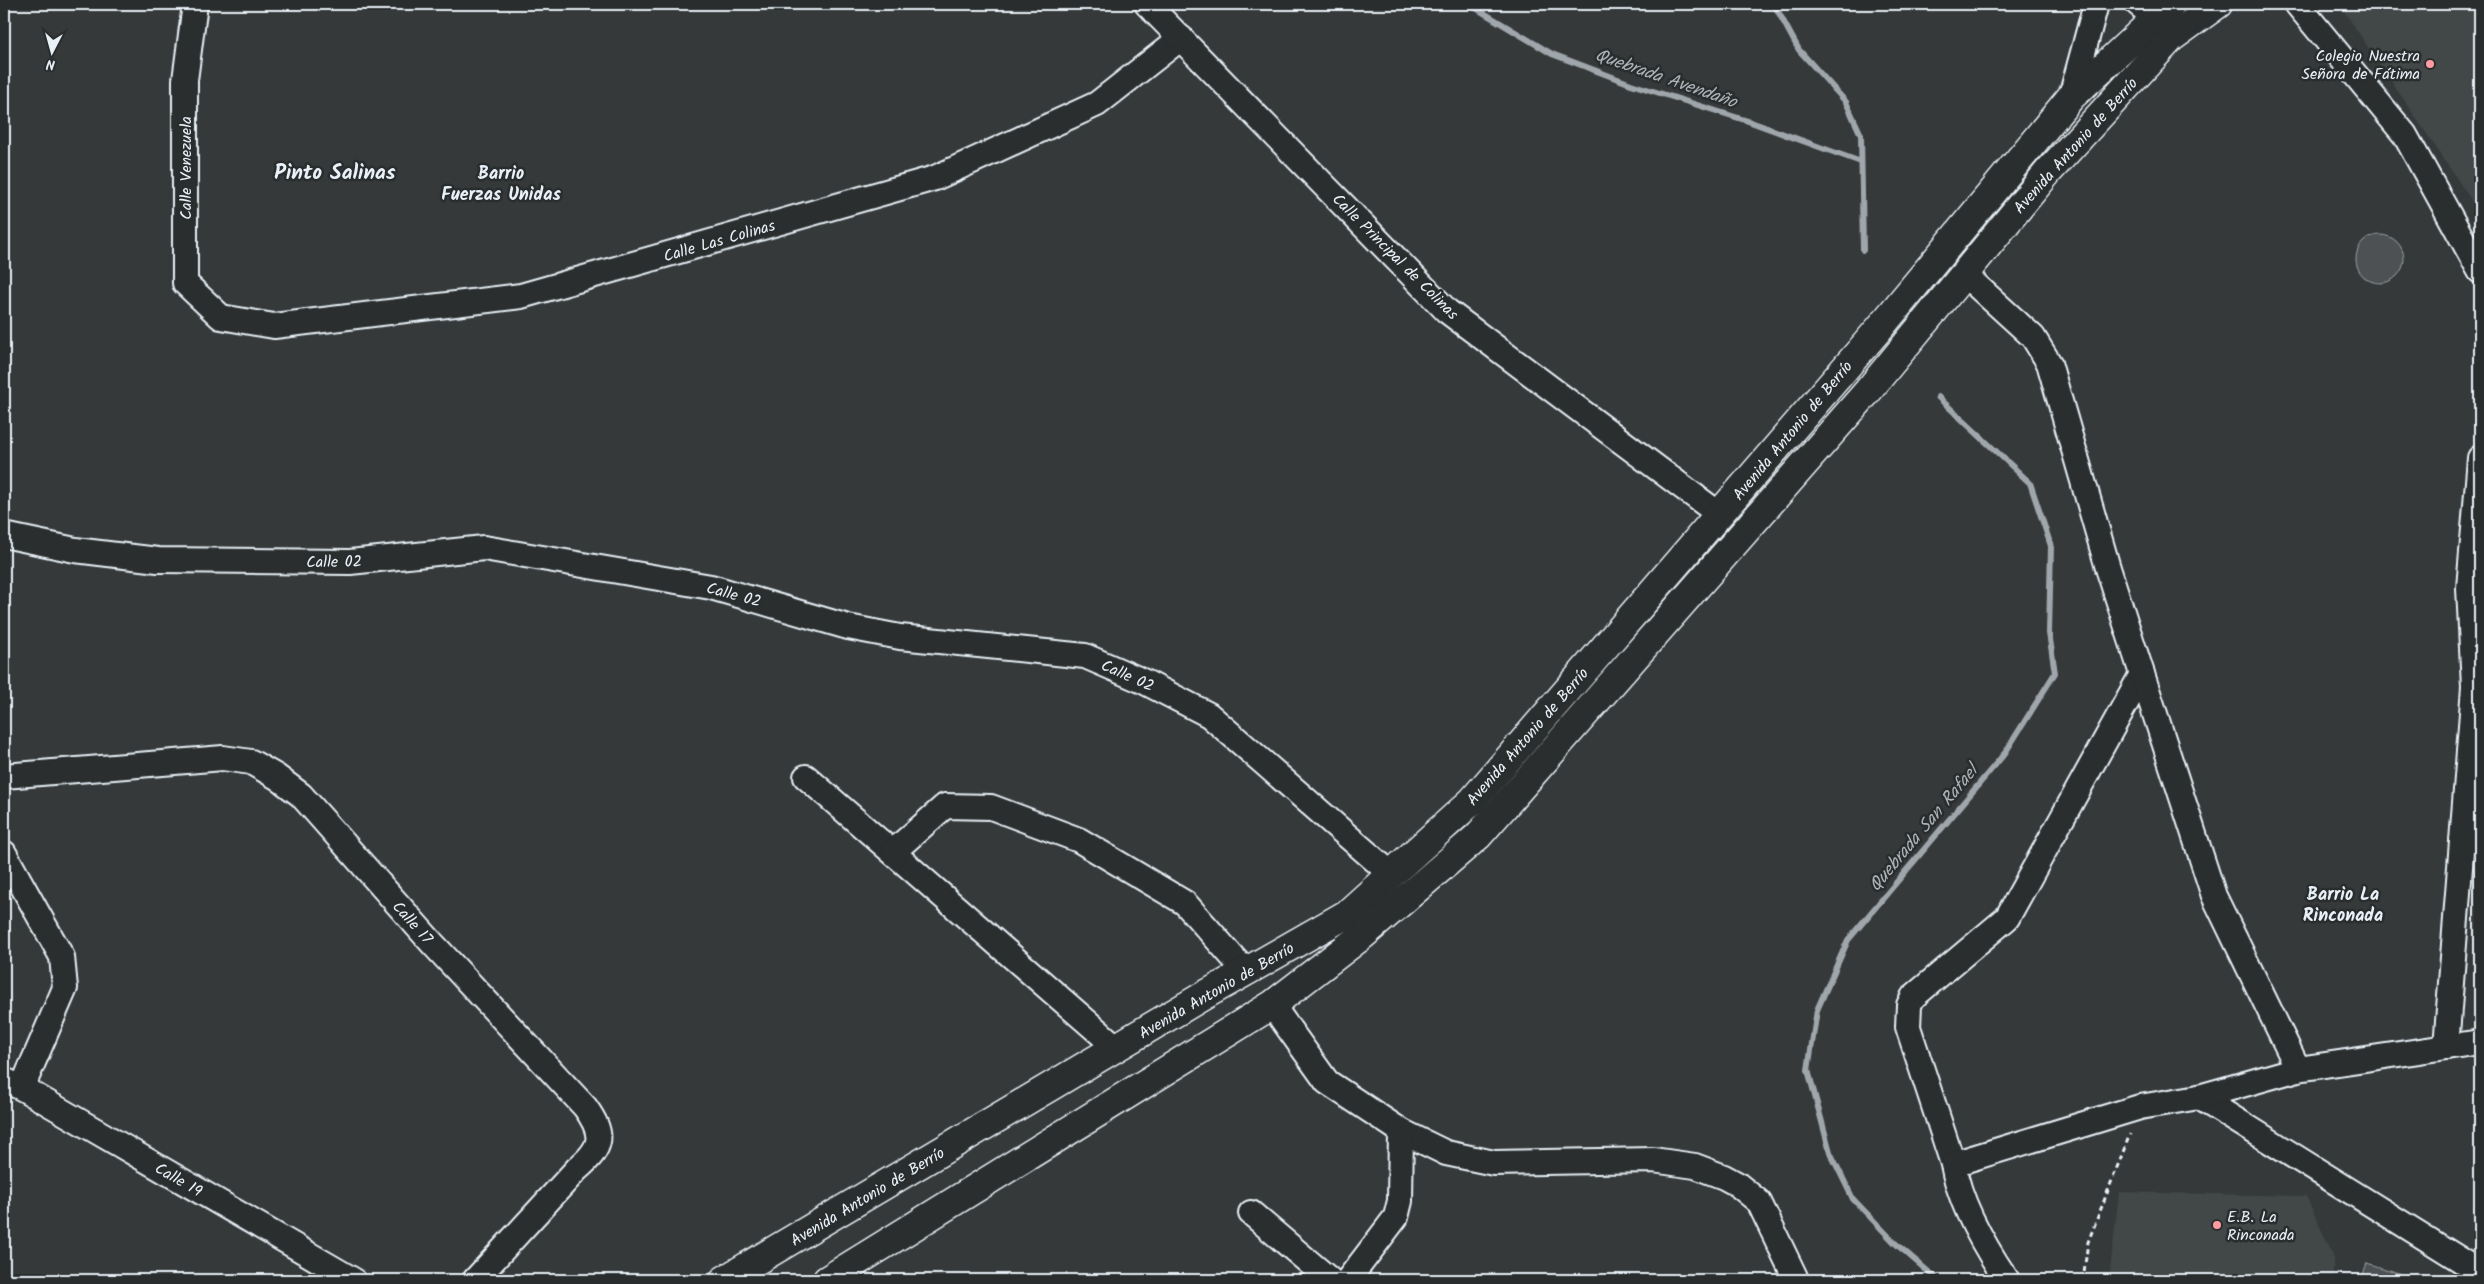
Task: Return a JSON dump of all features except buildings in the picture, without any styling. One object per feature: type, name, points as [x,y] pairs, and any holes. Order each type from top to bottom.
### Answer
[{"type":"street","name":"Calle Venezuela","points":[[195,4],[185,80],[185,283],[221,317]]},
{"type":"street","name":"Calle Principal de Colinas","points":[[1147,4],[1448,311],[1720,515]]},
{"type":"street","points":[[2071,97],[2096,4]]},
{"type":"street","name":"Avenida Antonio de Berrío","points":[[827,1280],[1272,1005],[1363,935],[1478,836],[1868,391],[2048,172],[2171,38],[2218,4]]},
{"type":"street","points":[[2297,4],[2405,135],[2480,271]]},
{"type":"street","name":"Avenida Antonio de Berrío","points":[[724,1280],[1347,914],[1392,874],[1472,801],[1878,330],[2071,97],[2155,8]]},
{"type":"street","name":"Calle Las Colinas","points":[[221,317],[274,326],[521,296],[926,180],[1097,104],[1181,38]]},
{"type":"street","points":[[1964,274],[2033,337],[2049,363],[2108,568],[2214,896],[2298,1069]]},
{"type":"street","points":[[2446,1047],[2476,661],[2469,588],[2480,458]]},
{"type":"street","name":"Calle 02","points":[[4,535],[75,550],[158,560],[350,562],[484,548],[711,587],[848,627],[900,637],[1085,656],[1145,682],[1209,715],[1392,874]]},
{"type":"street","points":[[2007,1280],[1989,1253],[1956,1181],[1953,1164],[1908,1027],[1909,1005],[1913,997],[2007,918],[2142,674]]},
{"type":"street","name":"Calle 17","points":[[4,776],[223,758],[251,762],[277,777],[301,795],[432,943],[585,1107],[597,1124],[600,1141],[591,1158],[577,1169],[475,1280]]},
{"type":"street","points":[[806,777],[1116,1048]]},
{"type":"street","points":[[894,852],[945,806],[991,807],[1079,840],[1185,903],[1246,972]]},
{"type":"street","points":[[4,853],[62,957],[65,974],[64,988],[13,1084]]},
{"type":"street","points":[[1272,1005],[1328,1082],[1401,1131],[1446,1153],[1494,1164],[1653,1160],[1695,1166],[1711,1171],[1737,1184],[1759,1202],[1795,1277]]},
{"type":"street","points":[[1953,1164],[2140,1107],[2199,1097],[2298,1069],[2480,1042]]},
{"type":"street","name":"Calle 19","points":[[13,1084],[353,1280]]},
{"type":"street","points":[[2199,1097],[2480,1272]]},
{"type":"street","points":[[1348,1280],[1396,1217],[1400,1201],[1401,1131]]},
{"type":"street","points":[[1251,1212],[1330,1280]]},
{"type":"path","points":[[2083,1280],[2088,1242],[2140,1107]]},
{"type":"shaded area","name":"Colegio Nuestra Señora de Fátima","points":[[2339,4],[2480,4],[2480,213],[2420,124]]},
{"type":"shaded area","points":[[2375,235],[2385,235],[2394,239],[2400,245],[2404,259],[2400,273],[2394,279],[2385,283],[2375,283],[2366,279],[2360,273],[2356,264],[2356,254],[2360,245],[2366,239]]},
{"type":"shaded area","name":"E.B. La Rinconada","points":[[2119,1192],[2306,1196],[2333,1255],[2333,1280],[2109,1280]]},
{"type":"shaded area","points":[[2367,1263],[2419,1280],[2361,1280]]},
{"type":"waterway","name":"Quebrada Avendaño","points":[[1469,4],[1552,54],[1631,84],[1748,121],[1861,162]]},
{"type":"waterway","name":"Quebrada San Rafael","points":[[1774,4],[1799,50],[1846,102],[1861,135],[1863,250]]},
{"type":"waterway","name":"Quebrada San Rafael","points":[[1938,397],[2030,483],[2051,546],[2049,633],[2055,673],[2005,753],[1848,940],[1817,1010],[1808,1070],[1830,1152],[1853,1199],[1895,1243],[1938,1280]]},
{"type":"place","name":"Colegio Nuestra Señora de Fátima","points":[[2430,64]]},
{"type":"place","name":"E.B. La Rinconada","points":[[2217,1225]]},
{"type":"district","name":"Pinto Salinas","points":[[335,172]]},
{"type":"district","name":"Barrio Fuerzas Unidas","points":[[501,183]]},
{"type":"district","name":"Barrio La Rinconada","points":[[2343,904]]}]
